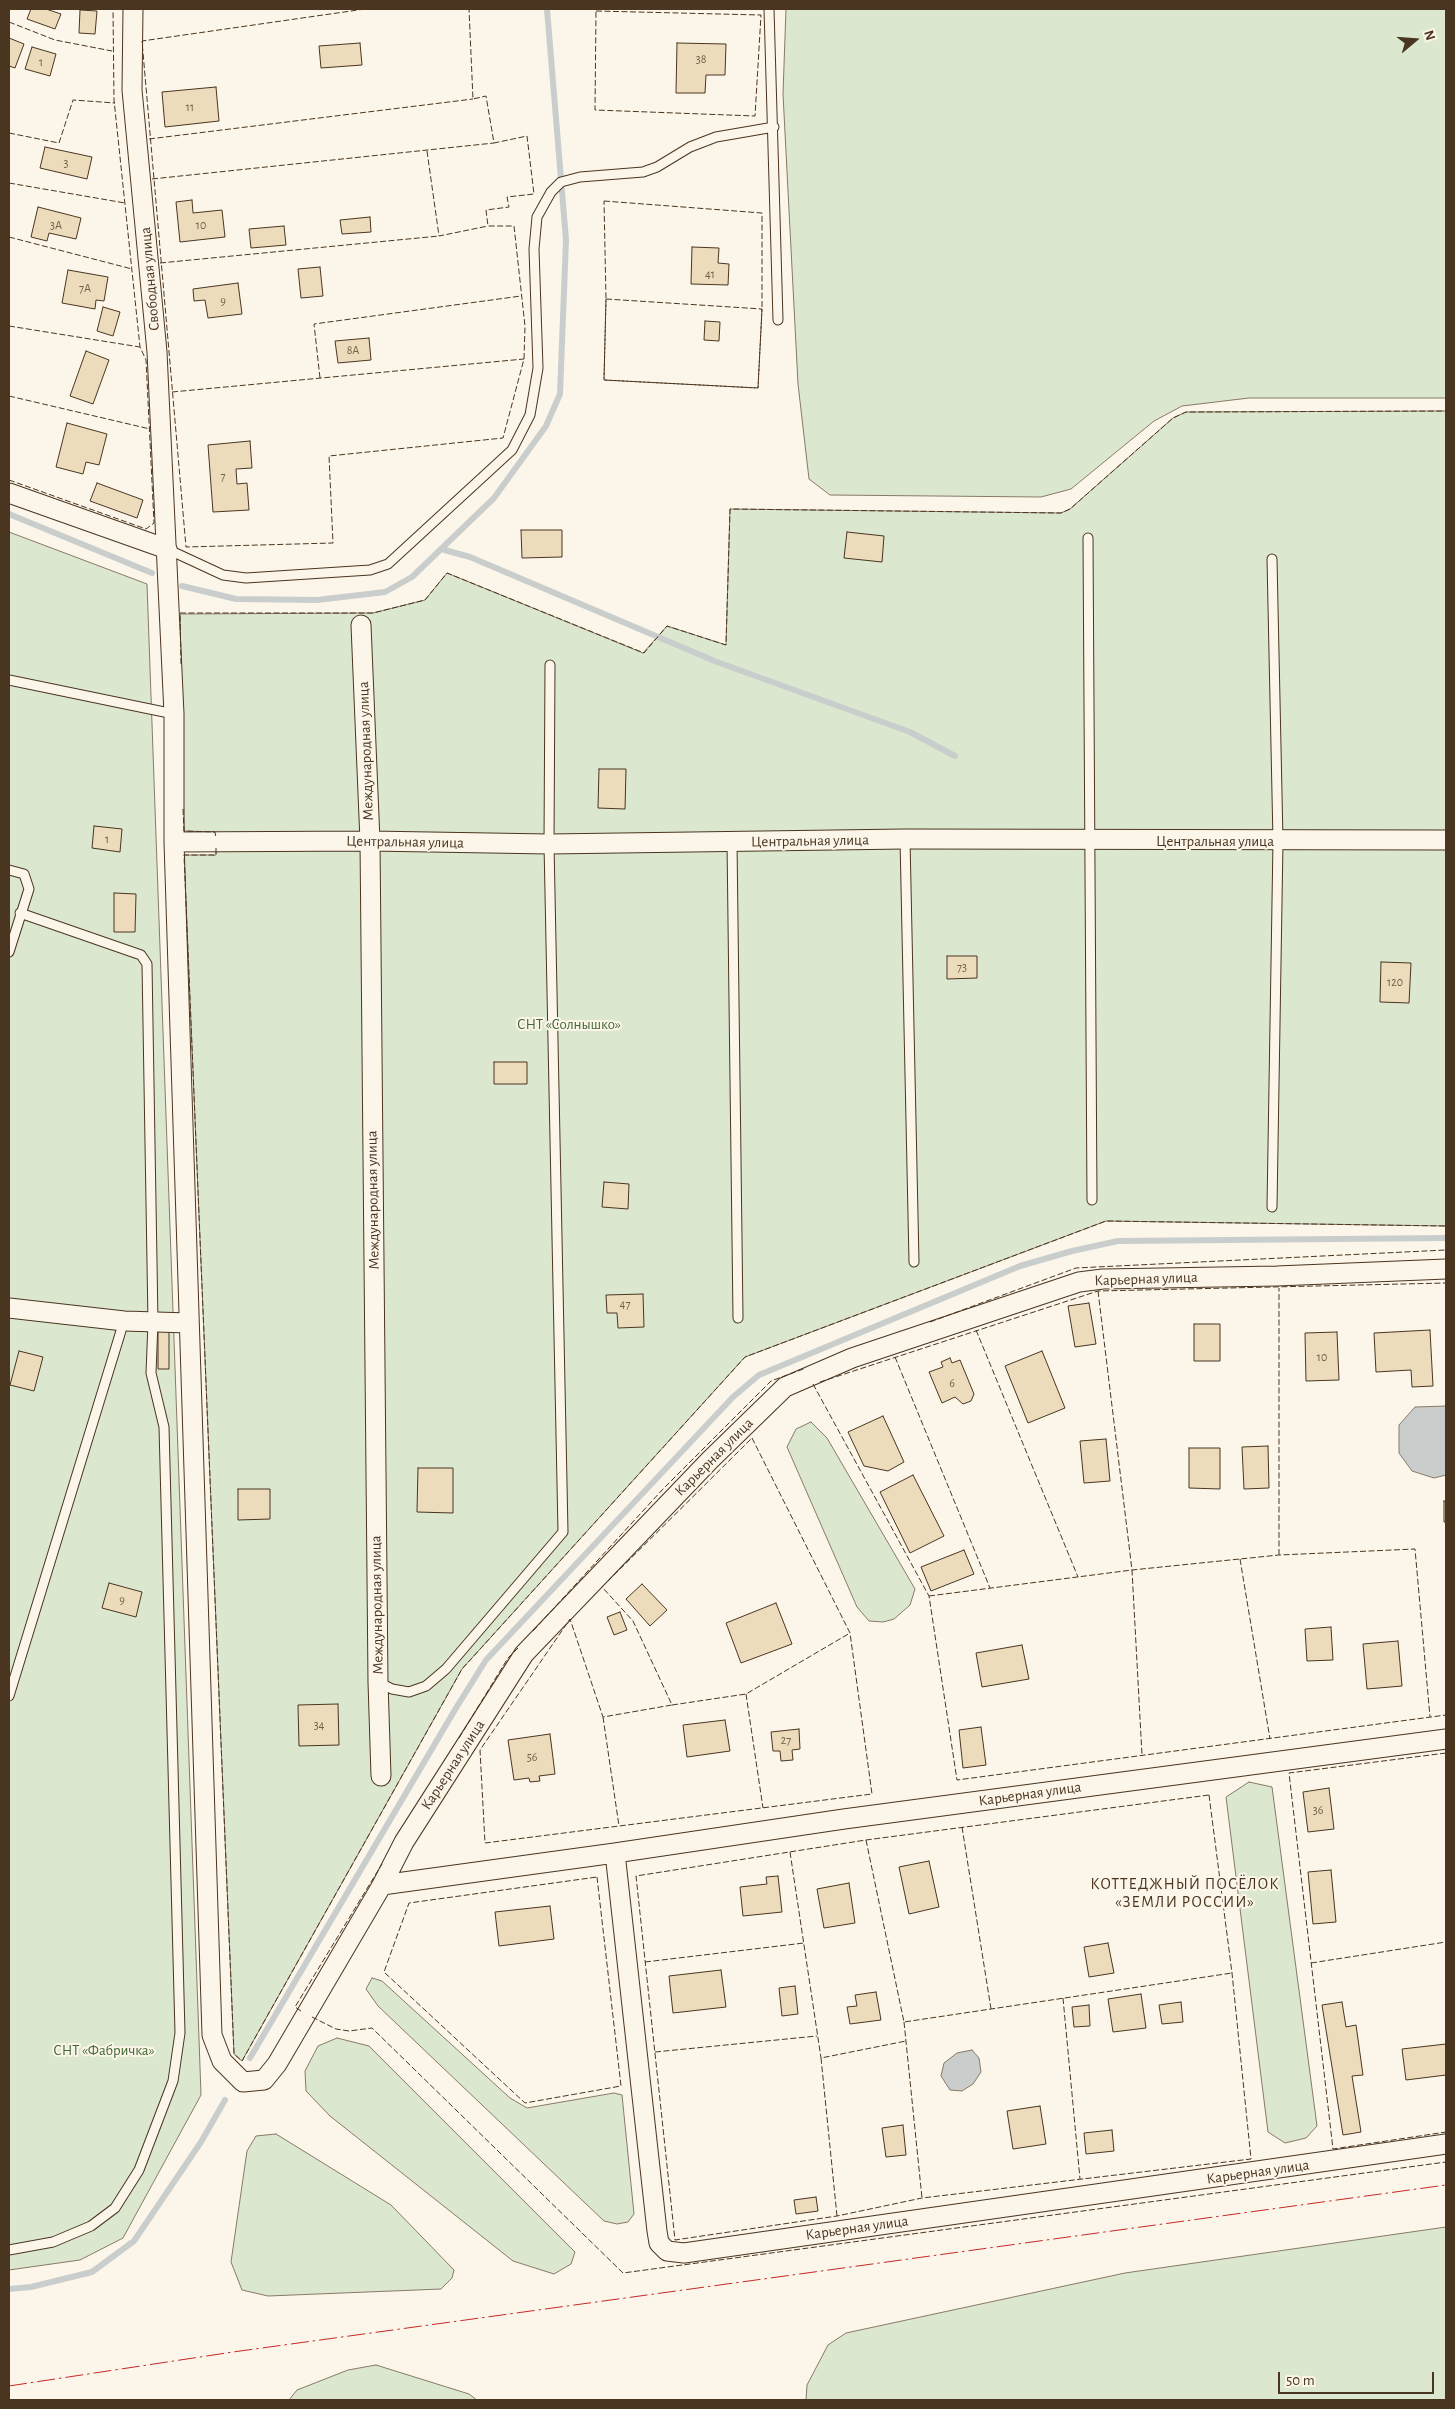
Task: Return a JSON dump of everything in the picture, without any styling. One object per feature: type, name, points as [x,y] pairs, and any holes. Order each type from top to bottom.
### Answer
[{"type":"street","name":"Свободная улица","points":[[133,9],[132,90],[157,352],[174,714],[174,842],[212,2035],[222,2061],[243,2082],[264,2080],[277,2064],[382,1885]]},
{"type":"street","points":[[9,493],[167,549]]},
{"type":"street","name":"Международная улица","points":[[362,625],[370,841],[378,1682],[381,1776]]},
{"type":"street","name":"Центральная улица","points":[[174,842],[370,841],[549,844],[905,839],[1089,841],[1446,840]]},
{"type":"street","name":"Карьерная улица","points":[[382,1885],[404,1842],[524,1654],[710,1460],[785,1387],[852,1358],[1079,1282],[1103,1278],[1277,1276],[1446,1269]]},
{"type":"street","points":[[9,1308],[124,1321],[188,1323]]},
{"type":"street","name":"Карьерная улица","points":[[382,1885],[844,1819],[1446,1739]]},
{"type":"street","name":"Карьерная улица","points":[[615,1853],[656,2231],[659,2243],[667,2252],[684,2253],[1446,2144]]},
{"type":"lane","points":[[769,9],[774,127],[778,320]]},
{"type":"lane","points":[[167,549],[223,574],[246,578],[370,570],[388,564],[512,450],[530,415],[538,368],[537,217],[551,192],[561,182],[580,177],[643,172],[657,167],[690,147],[716,136],[774,127]]},
{"type":"lane","points":[[1088,538],[1092,1200]]},
{"type":"lane","points":[[1272,559],[1278,841],[1272,1207]]},
{"type":"lane","points":[[378,1682],[392,1689],[409,1692],[426,1686],[446,1669],[563,1532],[549,844],[550,665]]},
{"type":"lane","points":[[9,680],[174,714]]},
{"type":"lane","points":[[905,839],[914,1262]]},
{"type":"lane","points":[[732,842],[738,1318]]},
{"type":"lane","points":[[9,870],[24,874],[29,889],[9,952]]},
{"type":"lane","points":[[9,2250],[53,2242],[91,2226],[115,2208],[139,2170],[173,2081],[180,2032],[164,1427],[151,1373],[154,1322],[147,964],[142,955],[20,913]]},
{"type":"lane","points":[[9,1696],[124,1321]]},
{"type":"green space","points":[[786,9],[1446,9],[1446,398],[1249,398],[1182,406],[1154,421],[1071,489],[1041,497],[830,495],[809,479],[798,384],[783,94]]},
{"type":"green space","name":"СНТ «Солнышко»","points":[[1446,411],[1446,1226],[1106,1221],[745,1357],[462,1669],[242,2061],[234,2054],[184,855],[216,855],[216,842],[215,832],[184,831],[180,614],[373,613],[425,600],[447,573],[643,653],[667,626],[726,645],[730,509],[1061,513],[1070,509],[1173,418],[1186,412]]},
{"type":"green space","name":"СНТ «Фабричка»","points":[[9,532],[147,584],[201,2095],[123,2238],[80,2260],[9,2270]]},
{"type":"green space","points":[[811,1422],[827,1438],[915,1589],[910,1605],[894,1619],[883,1622],[869,1621],[857,1607],[787,1447],[796,1429]]},
{"type":"green space","points":[[1249,1782],[1272,1787],[1317,2126],[1306,2138],[1285,2143],[1268,2132],[1226,1797]]},
{"type":"green space","points":[[372,1978],[382,1981],[510,2098],[527,2108],[614,2093],[622,2095],[634,2214],[628,2222],[617,2224],[604,2221],[378,2006],[366,1989]]},
{"type":"green space","points":[[337,2038],[369,2046],[575,2252],[571,2264],[554,2274],[513,2261],[330,2116],[306,2091],[305,2071],[318,2046]]},
{"type":"green space","points":[[276,2134],[391,2205],[454,2270],[452,2278],[441,2289],[268,2296],[242,2290],[231,2262],[247,2151],[256,2136]]},
{"type":"green space","points":[[1446,2227],[1446,2400],[806,2400],[807,2385],[828,2345],[846,2333],[1125,2273]]},
{"type":"green space","points":[[376,2365],[469,2394],[477,2400],[289,2400],[297,2390],[348,2370]]},
{"type":"shaded area","points":[[1446,1406],[1446,1475],[1434,1478],[1412,1471],[1399,1453],[1399,1425],[1415,1407]]},
{"type":"shaded area","points":[[972,2050],[979,2058],[981,2072],[973,2084],[962,2091],[950,2090],[941,2076],[944,2063],[957,2053]]},
{"type":"building","points":[[31,9],[46,9],[61,14],[55,29],[27,19]]},
{"type":"building","points":[[80,10],[97,11],[95,34],[79,33]]},
{"type":"building","points":[[9,38],[24,44],[15,68],[9,66]]},
{"type":"building","points":[[360,43],[362,65],[321,68],[319,46]]},
{"type":"building","points":[[677,43],[726,44],[725,75],[706,75],[705,93],[676,93]]},
{"type":"building","points":[[32,47],[56,54],[50,76],[25,69]]},
{"type":"building","points":[[216,87],[219,121],[165,127],[162,92]]},
{"type":"building","points":[[45,147],[92,157],[87,179],[40,168]]},
{"type":"building","points":[[192,200],[193,213],[222,210],[225,237],[180,242],[176,202]]},
{"type":"building","points":[[38,207],[81,218],[76,239],[49,233],[47,241],[31,237]]},
{"type":"building","points":[[370,217],[371,232],[342,234],[340,220]]},
{"type":"building","points":[[284,226],[286,245],[251,248],[249,229]]},
{"type":"building","points":[[692,247],[719,248],[718,263],[729,264],[728,285],[691,284]]},
{"type":"building","points":[[320,267],[323,296],[301,298],[298,269]]},
{"type":"building","points":[[68,270],[108,277],[104,301],[96,300],[95,309],[62,303]]},
{"type":"building","points":[[238,283],[242,314],[208,318],[205,300],[194,301],[193,289]]},
{"type":"building","points":[[103,307],[120,312],[113,336],[97,331]]},
{"type":"building","points":[[705,321],[720,322],[719,341],[704,340]]},
{"type":"building","points":[[369,338],[371,360],[338,363],[335,341]]},
{"type":"building","points":[[86,351],[109,360],[93,404],[70,396]]},
{"type":"building","points":[[67,423],[107,434],[99,465],[86,462],[83,474],[56,467]]},
{"type":"building","points":[[250,441],[252,468],[236,469],[237,484],[247,483],[249,510],[213,512],[208,445]]},
{"type":"building","points":[[97,483],[143,500],[137,518],[90,501]]},
{"type":"building","points":[[521,530],[562,530],[562,557],[522,558]]},
{"type":"building","points":[[847,532],[884,536],[882,562],[844,558]]},
{"type":"building","points":[[599,769],[626,769],[625,809],[598,808]]},
{"type":"building","points":[[94,826],[122,829],[120,852],[92,848]]},
{"type":"building","points":[[114,893],[136,894],[135,932],[114,932]]},
{"type":"building","points":[[947,956],[977,956],[977,978],[947,979]]},
{"type":"building","points":[[1381,962],[1411,963],[1409,1003],[1380,1002]]},
{"type":"building","points":[[494,1062],[527,1062],[527,1084],[494,1084]]},
{"type":"building","points":[[604,1182],[629,1184],[628,1209],[602,1207]]},
{"type":"building","points":[[643,1294],[644,1327],[618,1328],[617,1313],[607,1313],[606,1295]]},
{"type":"building","points":[[1089,1303],[1096,1344],[1075,1347],[1068,1306]]},
{"type":"building","points":[[1194,1324],[1220,1324],[1220,1361],[1194,1361]]},
{"type":"building","points":[[1430,1330],[1433,1386],[1412,1387],[1411,1370],[1376,1372],[1374,1333]]},
{"type":"building","points":[[158,1331],[169,1331],[169,1369],[158,1369]]},
{"type":"building","points":[[1337,1332],[1339,1380],[1306,1381],[1305,1333]]},
{"type":"building","points":[[19,1351],[43,1357],[34,1391],[10,1385]]},
{"type":"building","points":[[1042,1351],[1065,1408],[1028,1423],[1005,1366]]},
{"type":"building","points":[[950,1358],[952,1363],[960,1360],[974,1394],[971,1401],[963,1404],[955,1397],[942,1403],[929,1372],[943,1367],[941,1362]]},
{"type":"building","points":[[883,1416],[904,1462],[888,1471],[864,1466],[848,1432]]},
{"type":"building","points":[[1106,1439],[1110,1481],[1084,1483],[1080,1441]]},
{"type":"building","points":[[1268,1446],[1269,1488],[1244,1489],[1242,1447]]},
{"type":"building","points":[[1189,1448],[1220,1448],[1220,1489],[1189,1488]]},
{"type":"building","points":[[418,1468],[453,1468],[453,1513],[417,1512]]},
{"type":"building","points":[[913,1475],[944,1536],[910,1553],[880,1492]]},
{"type":"building","points":[[238,1489],[270,1489],[270,1519],[238,1520]]},
{"type":"building","points":[[1444,1501],[1446,1501],[1446,1522],[1444,1522]]},
{"type":"building","points":[[964,1550],[974,1574],[931,1591],[921,1567]]},
{"type":"building","points":[[109,1583],[142,1592],[136,1617],[102,1608]]},
{"type":"building","points":[[642,1584],[667,1610],[650,1626],[626,1599]]},
{"type":"building","points":[[776,1603],[792,1644],[741,1663],[726,1623]]},
{"type":"building","points":[[620,1612],[627,1630],[614,1635],[607,1617]]},
{"type":"building","points":[[1331,1627],[1333,1660],[1307,1661],[1305,1629]]},
{"type":"building","points":[[1398,1641],[1402,1686],[1367,1689],[1363,1644]]},
{"type":"building","points":[[1022,1645],[1029,1679],[982,1687],[976,1653]]},
{"type":"building","points":[[338,1704],[339,1745],[299,1746],[298,1705]]},
{"type":"building","points":[[725,1720],[730,1751],[687,1757],[683,1725]]},
{"type":"building","points":[[981,1727],[986,1765],[963,1768],[959,1730]]},
{"type":"building","points":[[799,1729],[800,1749],[792,1750],[793,1760],[781,1761],[780,1751],[773,1751],[771,1732]]},
{"type":"building","points":[[550,1734],[555,1774],[539,1776],[540,1781],[530,1782],[529,1778],[514,1780],[508,1740]]},
{"type":"building","points":[[1329,1788],[1334,1829],[1308,1832],[1303,1792]]},
{"type":"building","points":[[929,1861],[939,1907],[909,1914],[899,1867]]},
{"type":"building","points":[[1331,1870],[1336,1922],[1313,1924],[1308,1872]]},
{"type":"building","points":[[778,1876],[782,1912],[743,1916],[740,1887],[767,1884],[766,1877]]},
{"type":"building","points":[[849,1883],[855,1923],[824,1928],[817,1889]]},
{"type":"building","points":[[550,1906],[554,1939],[499,1946],[495,1912]]},
{"type":"building","points":[[1108,1943],[1114,1973],[1089,1977],[1084,1947]]},
{"type":"building","points":[[721,1970],[726,2007],[673,2013],[669,1976]]},
{"type":"building","points":[[795,1986],[798,2014],[782,2016],[779,1988]]},
{"type":"building","points":[[876,1992],[881,2020],[850,2024],[847,2007],[857,2006],[855,1995]]},
{"type":"building","points":[[1141,1994],[1146,2028],[1113,2032],[1108,1999]]},
{"type":"building","points":[[1181,2002],[1183,2022],[1162,2024],[1159,2005]]},
{"type":"building","points":[[1342,2002],[1346,2027],[1356,2025],[1363,2075],[1352,2076],[1361,2132],[1343,2135],[1322,2005]]},
{"type":"building","points":[[1089,2005],[1090,2026],[1074,2027],[1072,2007]]},
{"type":"building","points":[[1446,2044],[1446,2075],[1406,2080],[1402,2049]]},
{"type":"building","points":[[1040,2106],[1046,2144],[1013,2149],[1007,2111]]},
{"type":"building","points":[[903,2125],[906,2155],[886,2157],[882,2128]]},
{"type":"building","points":[[1112,2130],[1114,2151],[1086,2154],[1084,2133]]},
{"type":"building","points":[[816,2197],[818,2211],[796,2214],[794,2200]]},
{"type":"waterway","points":[[182,586],[236,599],[317,600],[385,592],[412,577],[494,498],[546,426],[560,394],[566,240],[547,9]]},
{"type":"waterway","points":[[9,514],[152,573]]},
{"type":"waterway","points":[[441,549],[470,557],[717,662],[910,732],[955,756]]},
{"type":"waterway","points":[[250,2058],[486,1660],[733,1397],[759,1375],[1020,1266],[1072,1251],[1118,1241],[1446,1238]]},
{"type":"waterway","points":[[9,2289],[31,2287],[92,2272],[134,2241],[201,2142],[225,2100]]},
{"type":"fence","points":[[9,480],[146,529],[154,523],[146,360],[140,347],[114,100],[113,9]]},
{"type":"fence","points":[[365,9],[142,41],[186,547],[333,543],[329,456],[503,438],[524,359],[525,326],[514,226],[488,226],[486,210],[509,207],[507,197],[534,194],[527,136],[494,143],[486,96],[473,99],[469,9]]},
{"type":"fence","points":[[596,11],[761,15],[755,116],[595,110],[596,11]]},
{"type":"fence","points":[[9,22],[55,40],[112,51]]},
{"type":"fence","points":[[149,139],[473,99]]},
{"type":"fence","points":[[9,133],[59,143],[73,100],[115,103]]},
{"type":"fence","points":[[152,179],[494,143]]},
{"type":"fence","points":[[427,151],[439,236],[488,226]]},
{"type":"fence","points":[[9,183],[125,203]]},
{"type":"fence","points":[[604,201],[762,213],[762,309],[758,388],[604,380],[606,299],[604,201]]},
{"type":"fence","points":[[160,263],[439,236]]},
{"type":"fence","points":[[9,237],[132,269]]},
{"type":"fence","points":[[320,378],[314,324],[521,296]]},
{"type":"fence","points":[[606,299],[762,309],[758,388],[604,380],[606,299]]},
{"type":"fence","points":[[9,326],[140,347]]},
{"type":"fence","points":[[172,392],[524,359]]},
{"type":"fence","points":[[9,396],[150,429]]},
{"type":"fence","points":[[181,664],[180,613],[373,613],[425,600],[447,573],[644,653],[667,626],[726,645],[730,509],[1061,513],[1070,509],[1173,418],[1186,412],[1446,411]]},
{"type":"fence","points":[[183,809],[184,831],[215,832],[216,838]]},
{"type":"fence","points":[[216,848],[216,855],[184,855],[234,2054],[242,2061],[462,1669],[745,1357],[1106,1221],[1446,1226]]},
{"type":"fence","points":[[930,1322],[1076,1268],[1446,1250]]},
{"type":"fence","points":[[820,1382],[1098,1291],[1446,1283]]},
{"type":"fence","points":[[1279,1288],[1279,1555]]},
{"type":"fence","points":[[1098,1291],[1132,1570],[1142,1755]]},
{"type":"fence","points":[[976,1330],[1078,1577]]},
{"type":"fence","points":[[895,1357],[990,1588]]},
{"type":"fence","points":[[533,1631],[663,1489],[771,1381],[806,1368]]},
{"type":"fence","points":[[813,1384],[929,1596],[957,1780],[1446,1715]]},
{"type":"fence","points":[[752,1438],[850,1633],[872,1794],[485,1843],[480,1750],[570,1619],[603,1717],[672,1705],[633,1621],[602,1587],[752,1438]]},
{"type":"fence","points":[[929,1596],[1132,1570],[1279,1555],[1415,1549],[1430,1717]]},
{"type":"fence","points":[[1240,1559],[1270,1739]]},
{"type":"fence","points":[[672,1705],[746,1694],[850,1633]]},
{"type":"fence","points":[[459,1738],[508,1658],[518,1648]]},
{"type":"fence","points":[[746,1694],[763,1808]]},
{"type":"fence","points":[[603,1717],[619,1826]]},
{"type":"fence","points":[[1446,1753],[1289,1773],[1333,2149],[1446,2132]]},
{"type":"fence","points":[[1209,1795],[1232,1973],[1251,2159],[922,2198],[837,2216],[675,2240],[636,1876],[866,1840],[1209,1795]]},
{"type":"fence","points":[[962,1827],[991,2009]]},
{"type":"fence","points":[[866,1840],[904,2022],[1232,1973]]},
{"type":"fence","points":[[790,1852],[821,2058]]},
{"type":"fence","points":[[301,2011],[295,2007],[382,1864]]},
{"type":"fence","points":[[597,1877],[621,2086],[525,2103],[384,1972],[409,1903],[597,1877]]},
{"type":"fence","points":[[1311,1963],[1446,1942]]},
{"type":"fence","points":[[645,1962],[804,1943]]},
{"type":"fence","points":[[1063,1998],[1080,2179]]},
{"type":"fence","points":[[312,2017],[336,2029],[349,2031],[372,2028],[623,2273],[1446,2162]]},
{"type":"fence","points":[[904,2022],[922,2198]]},
{"type":"fence","points":[[655,2052],[817,2036]]},
{"type":"fence","points":[[837,2216],[821,2058],[906,2041]]},
{"type":"power","points":[[9,2386],[233,2352],[1446,2185]]},
{"type":"district","name":"КОТТЕДЖНЫЙ ПОСЁЛОК «ЗЕМЛИ РОССИИ»","points":[[1185,1893]]}]
